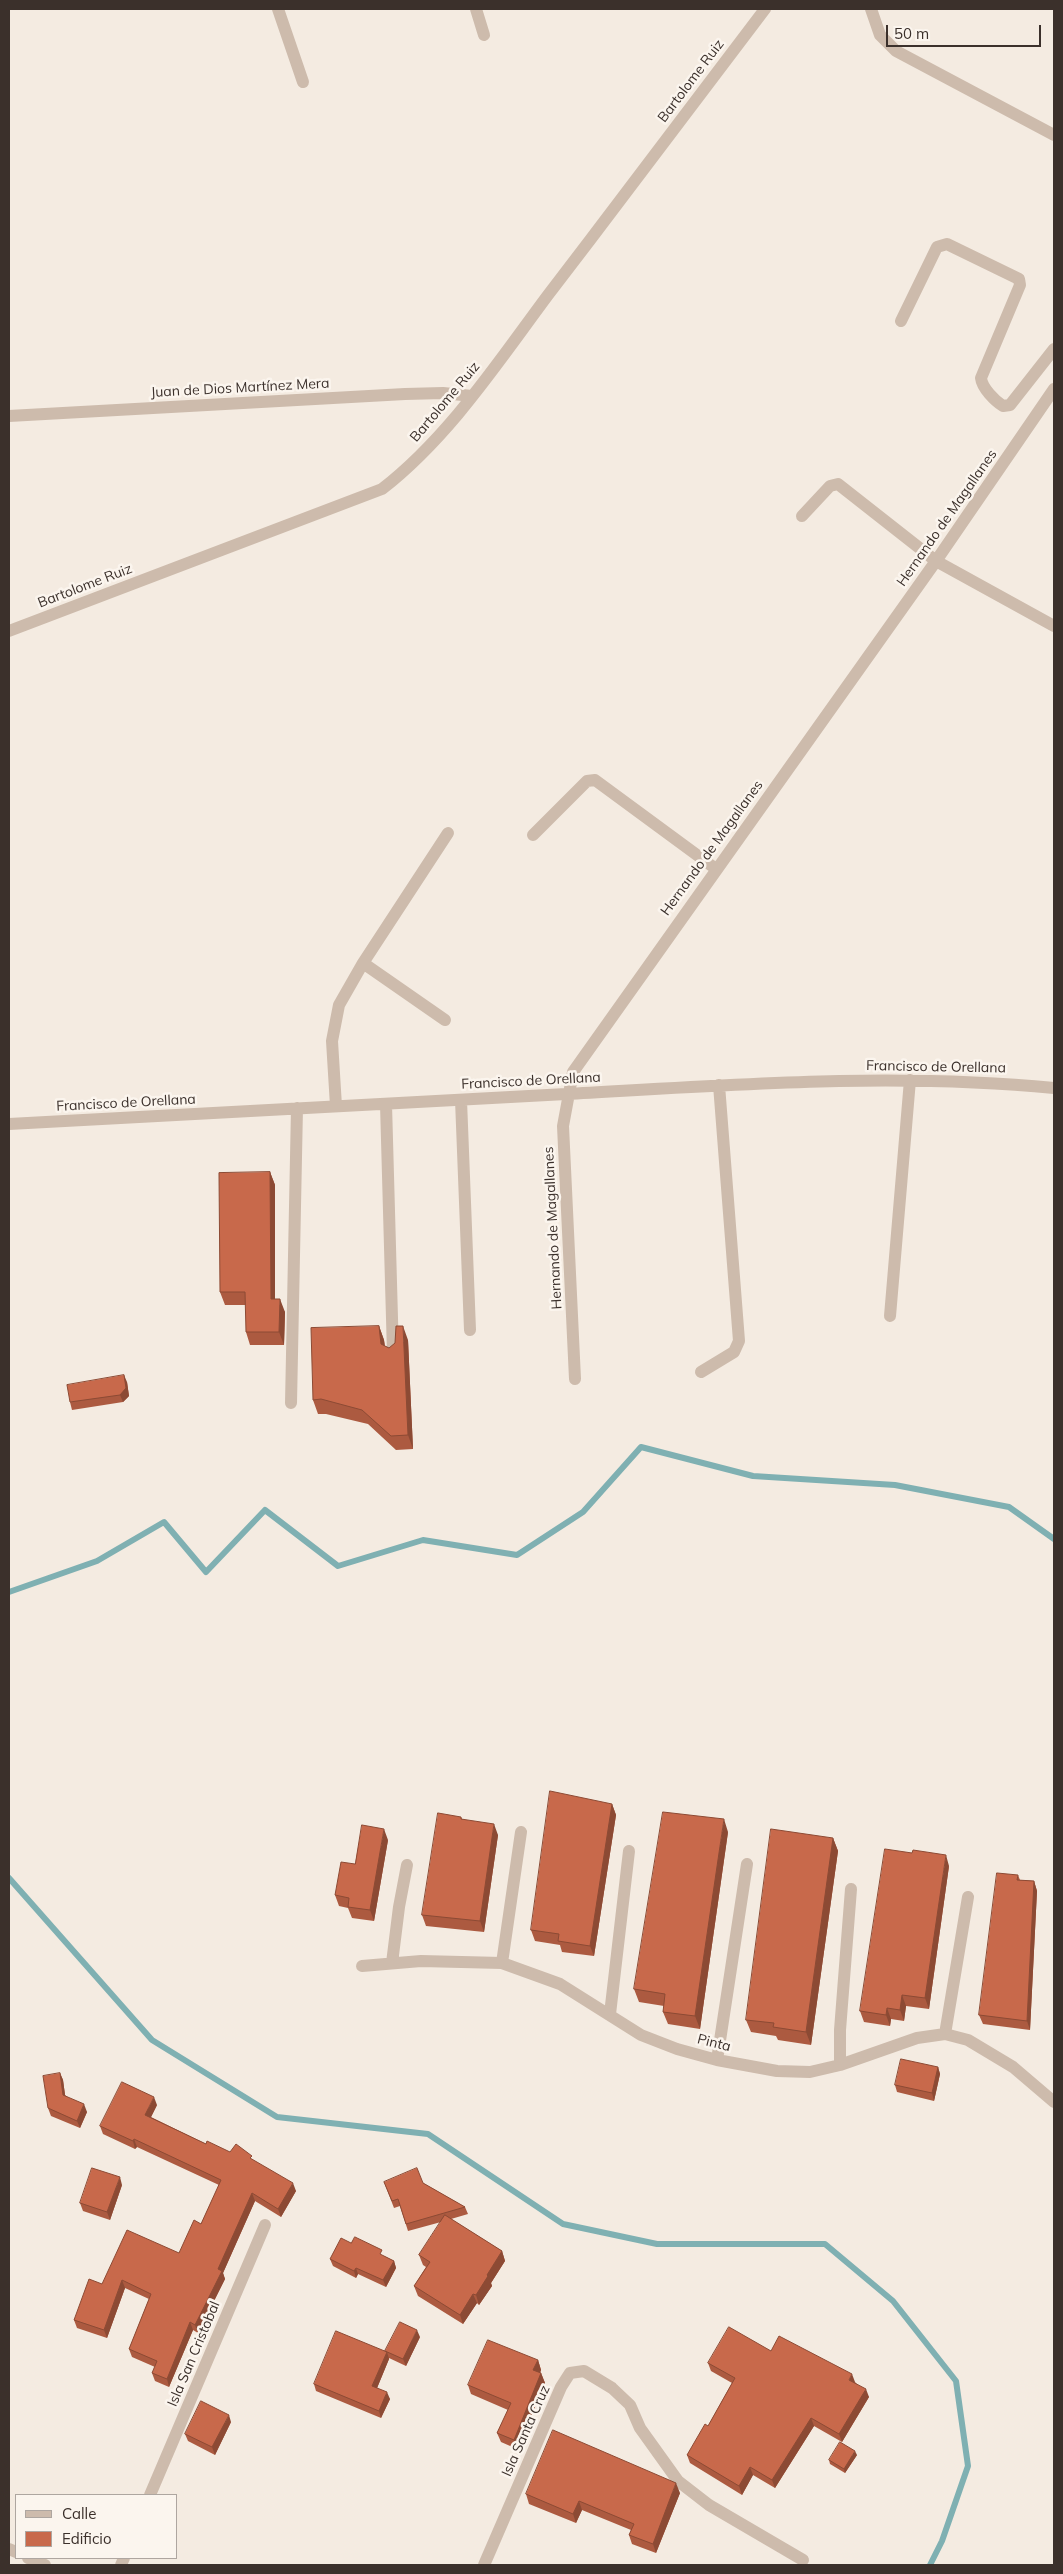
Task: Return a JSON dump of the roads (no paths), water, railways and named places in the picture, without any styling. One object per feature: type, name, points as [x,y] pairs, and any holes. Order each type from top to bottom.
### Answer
[{"type":"street","points":[[278,9],[303,82]]},
{"type":"street","points":[[476,9],[484,35]]},
{"type":"street","name":"Bartolome Ruiz","points":[[9,631],[382,489],[412,464],[472,396],[765,9]]},
{"type":"street","points":[[871,9],[880,35],[896,51],[1054,135]]},
{"type":"street","points":[[901,321],[937,247],[947,244],[1019,279],[1020,285],[981,378],[982,384],[998,403],[1003,406],[1010,405],[1054,349]]},
{"type":"street","name":"Hernando de Magallanes","points":[[575,1379],[563,1126],[573,1072],[585,1051],[936,560],[1054,389]]},
{"type":"street","name":"Juan de Dios Martínez Mera","points":[[9,416],[405,394],[443,393],[472,396]]},
{"type":"street","points":[[802,516],[830,486],[838,484],[936,560],[1054,626]]},
{"type":"street","points":[[533,835],[587,781],[595,780],[716,868]]},
{"type":"street","points":[[336,1106],[332,1041],[338,1005],[363,963],[448,833]]},
{"type":"street","points":[[363,963],[445,1020]]},
{"type":"street","points":[[890,1316],[910,1080]]},
{"type":"street","name":"Francisco de Orellana","points":[[9,1124],[719,1085],[910,1080],[990,1081],[1054,1088]]},
{"type":"street","points":[[701,1372],[734,1352],[739,1341],[719,1085]]},
{"type":"street","points":[[461,1100],[470,1330]]},
{"type":"street","points":[[386,1104],[393,1354]]},
{"type":"street","points":[[291,1403],[297,1108]]},
{"type":"street","points":[[502,1963],[521,1832]]},
{"type":"street","points":[[610,2014],[629,1850]]},
{"type":"street","points":[[717,2060],[747,1864]]},
{"type":"street","points":[[392,1963],[399,1907],[408,1865]]},
{"type":"street","points":[[840,2065],[840,2030],[851,1889]]},
{"type":"street","points":[[945,2034],[968,1897]]},
{"type":"street","name":"Pinta","points":[[362,1966],[461,1960],[502,1963],[560,1984],[641,2035],[677,2049],[717,2060],[777,2071],[810,2072],[840,2065],[917,2038],[945,2034],[968,2040],[1014,2066],[1054,2102]]},
{"type":"street","name":"Isla San Cristobal","points":[[150,2494],[265,2225]]},
{"type":"street","name":"Isla Santa Cruz","points":[[484,2565],[561,2387],[570,2373],[584,2371],[612,2388],[630,2405],[640,2428],[678,2481],[709,2505],[802,2560]]},
{"type":"street","points":[[30,2559],[45,2565]]},
{"type":"waterway","points":[[9,1592],[97,1561],[164,1522],[206,1572],[265,1510],[338,1566],[423,1540],[517,1555],[583,1512],[641,1447],[753,1476],[895,1485],[1009,1507],[1054,1539]]},
{"type":"waterway","points":[[9,1878],[152,2040],[277,2117],[428,2134],[563,2224],[657,2244],[825,2244],[893,2301],[956,2381],[968,2466],[942,2541],[930,2565]]}]
